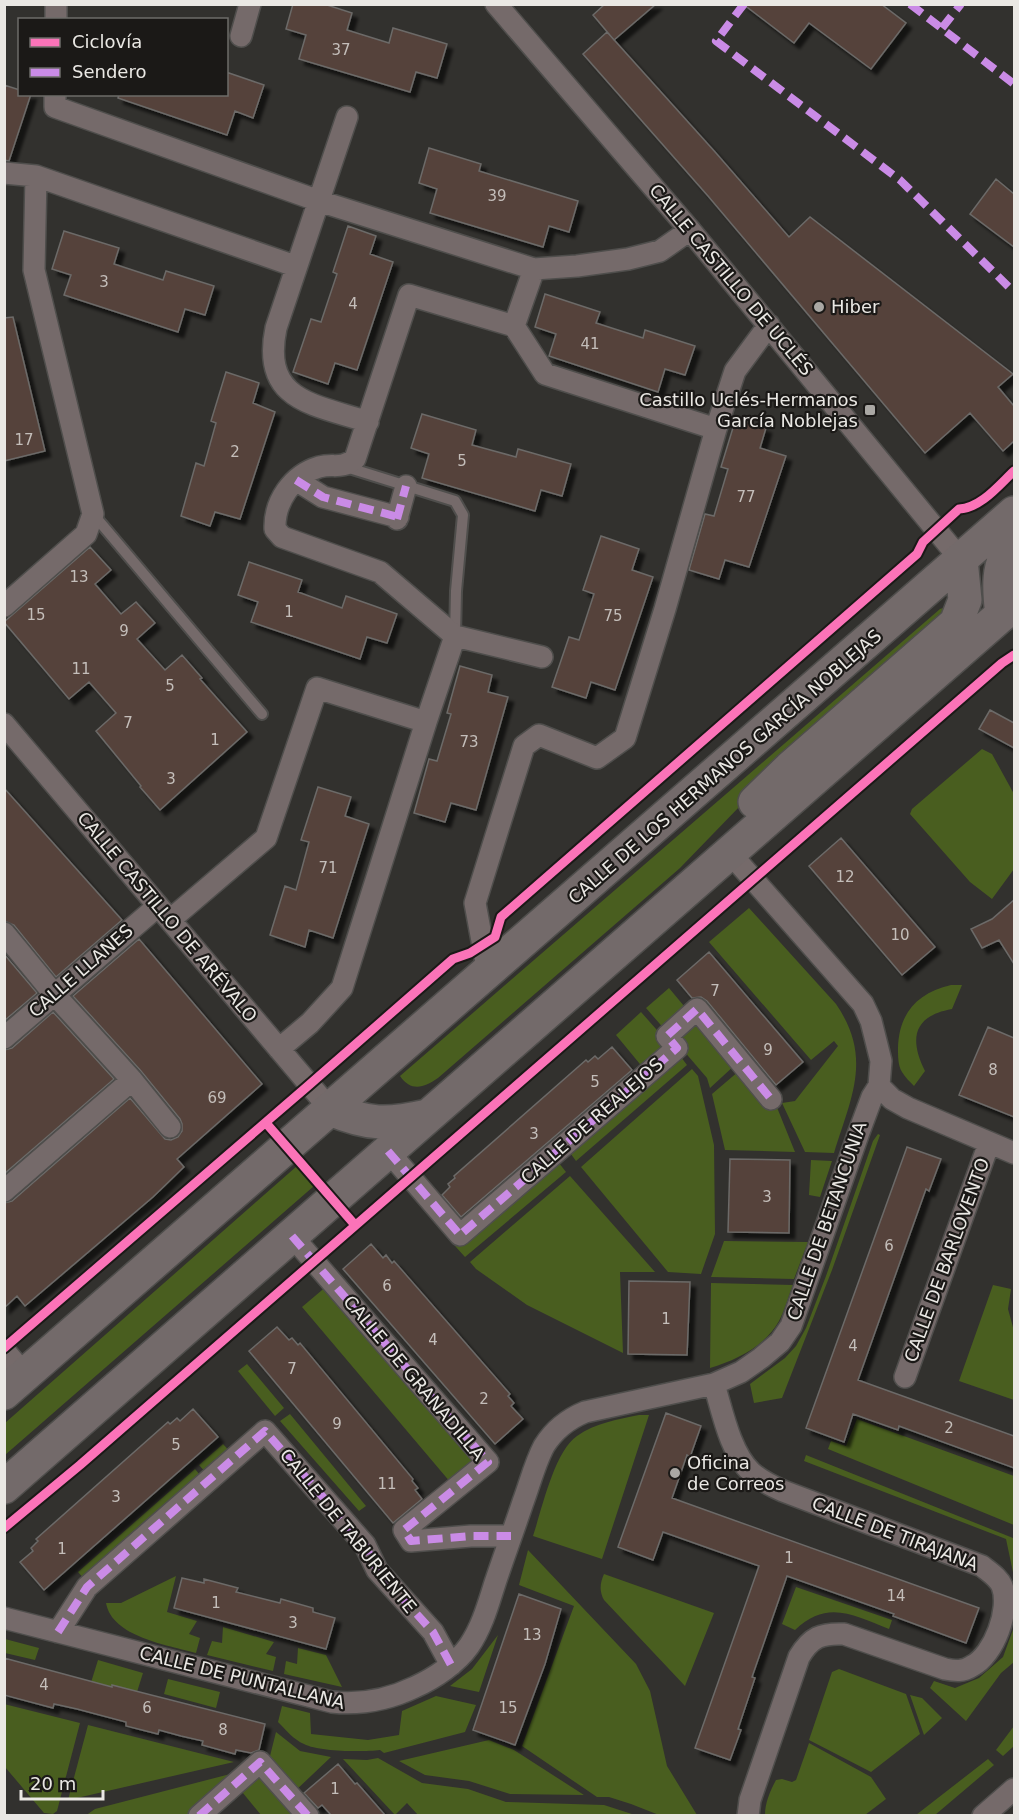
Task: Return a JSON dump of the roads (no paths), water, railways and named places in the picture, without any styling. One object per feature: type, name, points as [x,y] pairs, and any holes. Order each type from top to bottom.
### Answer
[{"type":"main road","name":"CALLE DE LOS HERMANOS GARCÍA NOBLEJAS","points":[[15,1384],[1014,513]]},
{"type":"main road","points":[[1010,616],[1000,594],[1001,570],[1004,558],[1014,544]]},
{"type":"main road","points":[[961,560],[1010,616]]},
{"type":"main road","points":[[697,880],[720,837],[739,816],[790,768],[956,623],[965,600],[961,560]]},
{"type":"main road","points":[[4,1487],[729,852],[1010,616]]},
{"type":"main road","points":[[330,1109],[346,1116],[381,1124],[429,1115]]},
{"type":"street","points":[[241,36],[250,4]]},
{"type":"street","name":"CALLE CASTILLO DE UCLÉS","points":[[496,4],[690,230],[961,560]]},
{"type":"street","points":[[55,96],[55,107],[319,201],[534,269],[628,259],[660,251],[690,230]]},
{"type":"street","points":[[347,117],[276,328],[272,345],[273,367],[286,388],[301,400],[368,422]]},
{"type":"street","points":[[4,173],[36,176],[295,266]]},
{"type":"street","points":[[4,606],[86,534],[93,514],[34,270],[36,176]]},
{"type":"street","points":[[514,326],[534,269]]},
{"type":"street","points":[[542,657],[455,636],[380,572],[282,537],[275,529],[274,515],[284,493],[296,480],[320,467],[350,463],[368,422],[408,295],[514,326],[545,374],[716,429]]},
{"type":"street","points":[[488,973],[475,903],[524,746],[539,735],[597,758],[625,738],[735,371],[769,325]]},
{"type":"street","points":[[296,480],[323,498],[397,518],[406,486]]},
{"type":"street","points":[[279,1049],[310,1023],[342,988],[455,636]]},
{"type":"street","name":"CALLE LLANES","points":[[4,1038],[54,994],[266,838],[317,688],[426,722]]},
{"type":"street","name":"CALLE CASTILLO DE ARÉVALO","points":[[8,735],[164,913],[330,1109]]},
{"type":"street","name":"CALLE DE BETANCUNIA","points":[[468,1648],[481,1627],[544,1446],[556,1430],[570,1418],[585,1412],[714,1384],[741,1372],[780,1342],[791,1326],[862,1123],[879,1086],[881,1061],[871,1021],[863,1004],[729,852]]},
{"type":"street","points":[[4,933],[170,1127]]},
{"type":"street","name":"CALLE DE REALEJOS","points":[[388,1151],[460,1235],[677,1048],[667,1036],[697,1009],[771,1099]]},
{"type":"street","points":[[4,1191],[132,1080]]},
{"type":"street","name":"CALLE DE BARLOVENTO","points":[[879,1086],[892,1099],[908,1108],[1014,1153]]},
{"type":"street","name":"CALLE DE BARLOVENTO","points":[[905,1377],[989,1143]]},
{"type":"street","name":"CALLE DE GRANADILLA","points":[[292,1236],[488,1462],[404,1530],[411,1541],[471,1536],[511,1536]]},
{"type":"street","points":[[4,1350],[15,1384]]},
{"type":"street","name":"CALLE DE TIRAJANA","points":[[714,1384],[738,1455],[750,1471],[767,1484],[783,1491],[982,1566],[1001,1585],[1004,1611],[996,1636],[983,1657],[974,1666],[960,1671],[945,1669],[844,1634],[830,1633],[806,1645],[799,1658],[750,1800],[748,1815]]},
{"type":"street","name":"CALLE DE TABURIENTE","points":[[58,1632],[87,1587],[265,1431],[365,1545],[377,1570],[433,1632],[451,1665]]},
{"type":"street","name":"CALLE DE PUNTALLANA","points":[[4,1618],[332,1702],[353,1704],[397,1696],[426,1683],[451,1665],[468,1648]]},
{"type":"street","points":[[199,1815],[261,1762],[308,1815]]},
{"type":"street","points":[[983,1815],[1014,1789]]},
{"type":"lane","points":[[350,463],[406,486],[455,501],[463,515],[456,591],[455,636]]},
{"type":"lane","points":[[93,514],[262,714]]},
{"type":"place","name":"Hiber","points":[[819,307]]},
{"type":"place","name":"Castillo Uclés-Hermanos García Noblejas","points":[[870,410]]},
{"type":"place","name":"Oficina de Correos","points":[[675,1473]]}]
